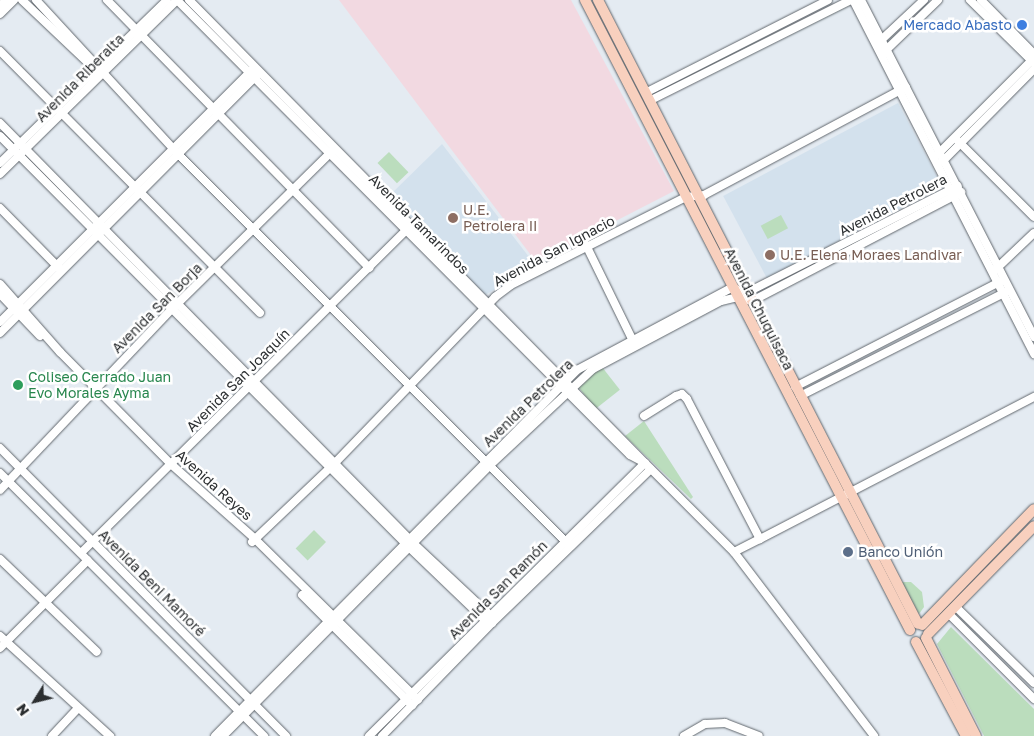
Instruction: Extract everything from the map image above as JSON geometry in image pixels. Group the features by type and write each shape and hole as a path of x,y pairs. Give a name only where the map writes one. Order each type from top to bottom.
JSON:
{"main road":[{"name":"Avenida Chuquisaca","path":"598,0 647,97 655,126"},
{"name":"Avenida Chuquisaca","path":"588,1 692,196 750,296 798,392 844,493"},
{"name":"Avenida Chuquisaca","path":"692,196 738,297 917,626"},
{"path":"1032,530 923,638 911,639 917,626 1034,509"},
{"path":"917,626 976,736"},
{"path":"923,638 966,736"}],"street":[{"path":"0,6 6,0"},
{"path":"0,14 14,0"},
{"path":"22,0 102,73 175,151 567,544"},
{"path":"36,0 96,68"},
{"path":"107,0 294,189 369,268"},
{"name":"Avenida Riberalta","path":"0,174 17,153 60,110 102,73 167,0"},
{"name":"Avenida Riberalta","path":"60,110 96,68 177,0"},
{"name":"Avenida Tamarindos","path":"177,0 256,72"},
{"name":"Avenida Tamarindos","path":"189,0 256,72 486,307 563,382 630,455 645,463 734,552 874,736"},
{"path":"647,97 828,0"},
{"path":"647,97 852,0 884,52 938,166 956,191"},
{"path":"860,0 879,43"},
{"path":"879,43 924,0"},
{"path":"884,52 938,0"},
{"path":"970,0 1033,61"},
{"path":"981,0 1033,61"},
{"path":"0,51 260,312"},
{"path":"938,166 942,156 1033,61"},
{"path":"0,322 19,309 62,271 175,151 256,72"},
{"path":"902,89 942,156 956,191 1001,281 1034,337"},
{"name":"Avenida San Ignacio","path":"254,540 332,465 486,307 511,285 586,245 692,196 902,89"},
{"path":"0,123 175,307 409,543 489,620"},
{"path":"0,136 95,225"},
{"path":"958,141 1034,217"},
{"name":"Avenida San Borja","path":"0,490 175,307 333,150"},
{"name":"Avenida Riberalta","path":"0,163 17,153"},
{"path":"934,158 942,156"},
{"path":"0,333 55,265 95,225 138,189"},
{"name":"Avenida Petrolera","path":"487,464 593,369 721,301 750,296 956,191"},
{"path":"0,208 62,271"},
{"name":"Avenida San Joaquín","path":"81,553 409,228"},
{"path":"996,269 1034,233"},
{"path":"586,245 632,339"},
{"path":"798,392 1001,281"},
{"name":"Avenida Reyes","path":"0,284 19,309 94,390 170,465 254,540 332,622 412,699"},
{"path":"733,287 750,296"},
{"name":"Avenida Petrolera","path":"215,736 253,702 332,622 576,370 733,287"},
{"path":"1007,292 1034,354"},
{"path":"798,392 1007,292"},
{"name":"Avenida Reyes","path":"0,294 19,309"},
{"path":"654,328 658,335"},
{"path":"644,416 676,396 682,394 687,399 760,539"},
{"path":"734,552 844,493 1034,397"},
{"name":"Avenida Beni Mamoré","path":"0,448 286,736"},
{"name":"Avenida San Ramón","path":"369,736 412,699 645,463"},
{"name":"Avenida San Ramón","path":"567,544 651,469"},
{"name":"Avenida Beni Mamoré","path":"0,473 264,736"},
{"path":"0,559 97,652"},
{"path":"88,560 2,642 110,736"},
{"path":"952,610 1033,680 1023,688"},
{"path":"952,610 1034,699"},
{"name":"Avenida San Ramón","path":"382,736 412,699"},
{"path":"52,736 77,709"},
{"name":"Avenida Petrolera","path":"223,736 241,713"},
{"path":"684,736 706,724 725,723 759,736"}],"shaded area":[{"path":"339,0 571,0 674,191 536,262"},
{"path":"898,103 942,186 767,279 723,196"},
{"path":"442,144 536,266 485,295 390,195"}],"green space":[{"path":"389,152 408,172 397,183 377,163"},
{"path":"781,215 788,228 768,239 761,226"},
{"path":"602,367 620,390 595,409 578,386"},
{"path":"644,421 693,497 691,499 625,436"},
{"path":"314,530 326,542 308,560 296,548"},
{"path":"901,582 911,582 922,592 924,607 919,614"},
{"path":"951,627 1034,709 1034,736 984,736 937,644"}],"place":[{"name":"Mercado Abasto","path":"1022,25"},
{"name":"U.E. Petrolera II","path":"453,218"},
{"name":"U.E. Elena Moraes Landivar","path":"770,255"},
{"name":"Coliseo Cerrado Juan Evo Morales Ayma","path":"18,385"},
{"name":"Banco Unión","path":"848,552"}]}
